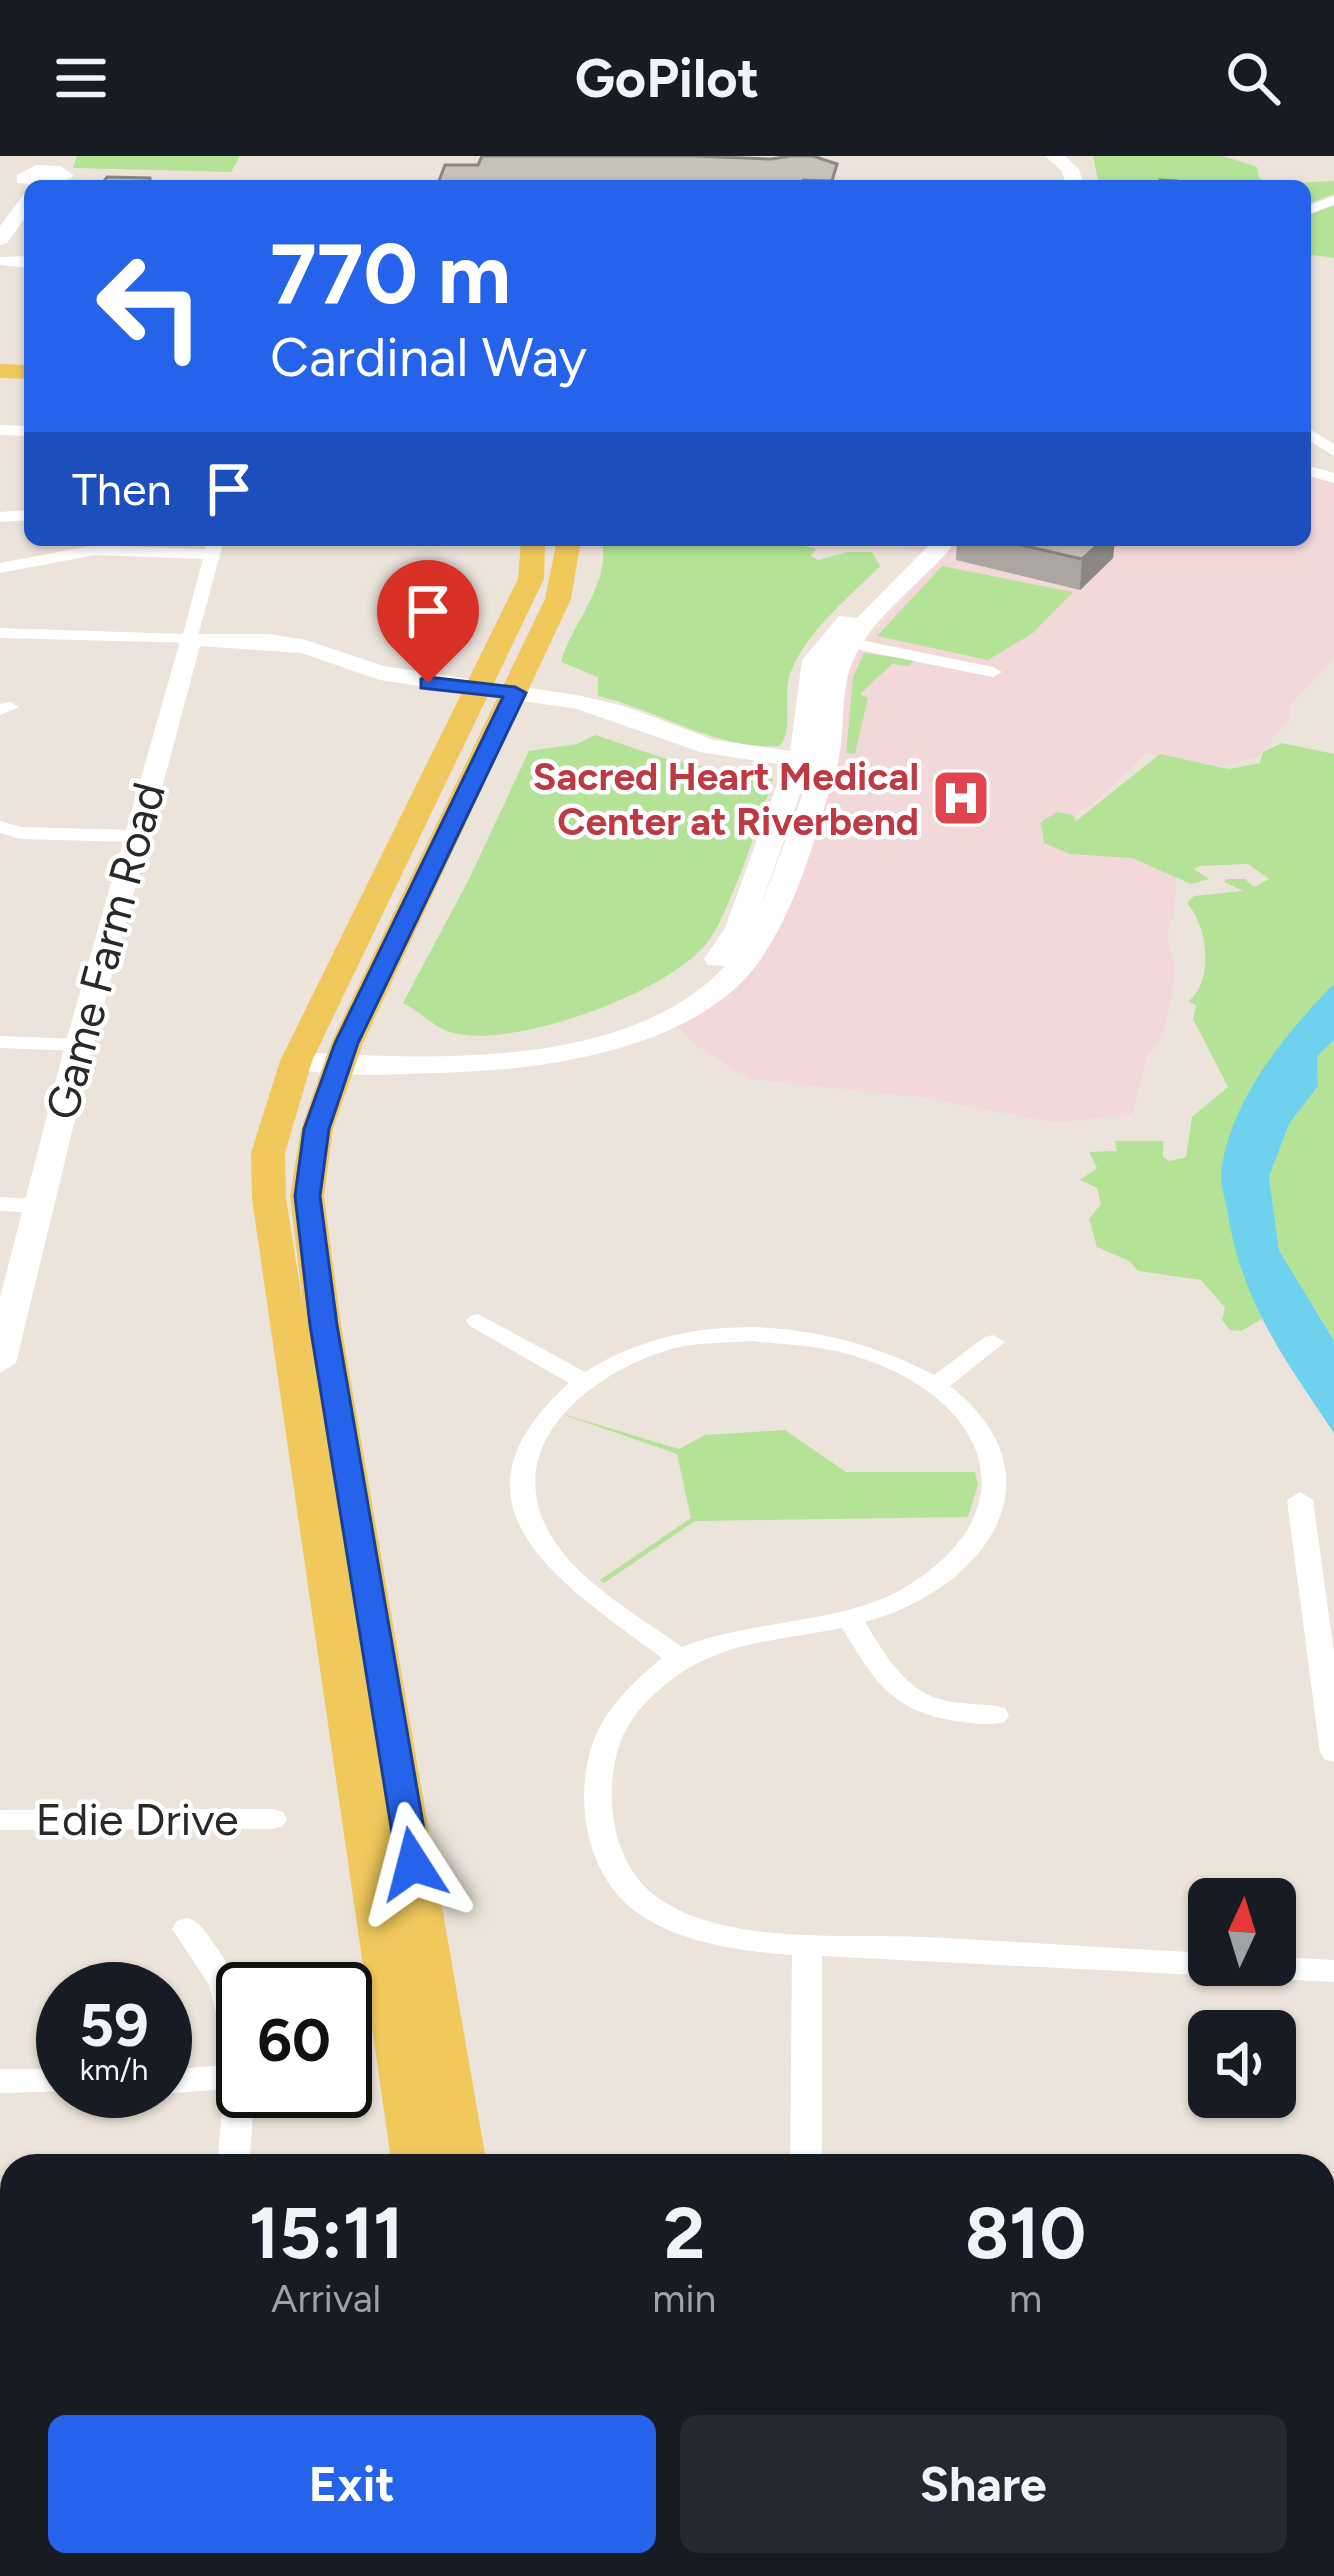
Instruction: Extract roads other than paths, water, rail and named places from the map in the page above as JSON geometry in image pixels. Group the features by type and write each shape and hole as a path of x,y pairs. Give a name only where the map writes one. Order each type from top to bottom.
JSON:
{"main road":[{"path":"461,2154 323,1325 308,1196 322,1052 472,695 532,579 533,546"},
{"path":"414,2154 268,1199 268,1154 512,699 558,599 568,546"}],"street":[{"path":"1054,156 1070,169 1073,180"},
{"path":"10,251 24,221"},
{"path":"841,640 917,546"},
{"path":"322,1052 471,1047 555,1036 625,1018 711,968 740,928 810,768 814,660 940,546"},
{"path":"0,568 95,550 213,547"},
{"name":"Game Farm Road","path":"0,1364 79,1046 213,547"},
{"path":"0,633 190,639 271,650 375,685 512,699 710,760 810,768"},
{"path":"841,640 993,672"},
{"path":"0,827 20,832 135,836"},
{"path":"0,1042 79,1046"},
{"path":"0,1204 38,1206"},
{"path":"478,1322 587,1383"},
{"path":"679,1658 579,1581 538,1537 520,1492 526,1446 553,1406 629,1357 678,1340 752,1334 815,1341 883,1357 936,1385 974,1416 991,1450 998,1493 986,1528 958,1562 911,1595 849,1618 732,1639 679,1658 626,1702 608,1738 598,1785 606,1852 632,1892 676,1921 744,1940 1188,1963"},
{"path":"936,1385 993,1342"},
{"path":"1300,1500 1328,1642 1334,1752"},
{"path":"849,1618 889,1682 919,1706 944,1714 995,1714"},
{"name":"Edie Drive","path":"0,1820 273,1819"},
{"path":"187,1929 216,1972"},
{"path":"806,2154 807,1946"},
{"path":"1296,1969 1334,1971"},
{"path":"0,2081 36,2081"},
{"path":"235,2154 240,2118"}],"water":[{"path":"1334,984 1334,1040 1317,1056 1318,1086 1289,1124 1269,1177 1279,1250 1334,1341 1334,1433 1281,1353 1254,1300 1242,1272 1221,1177 1226,1146 1262,1070"}],"place":[{"name":"Sacred Heart Medical Center at Riverbend","path":"961,798"}]}
